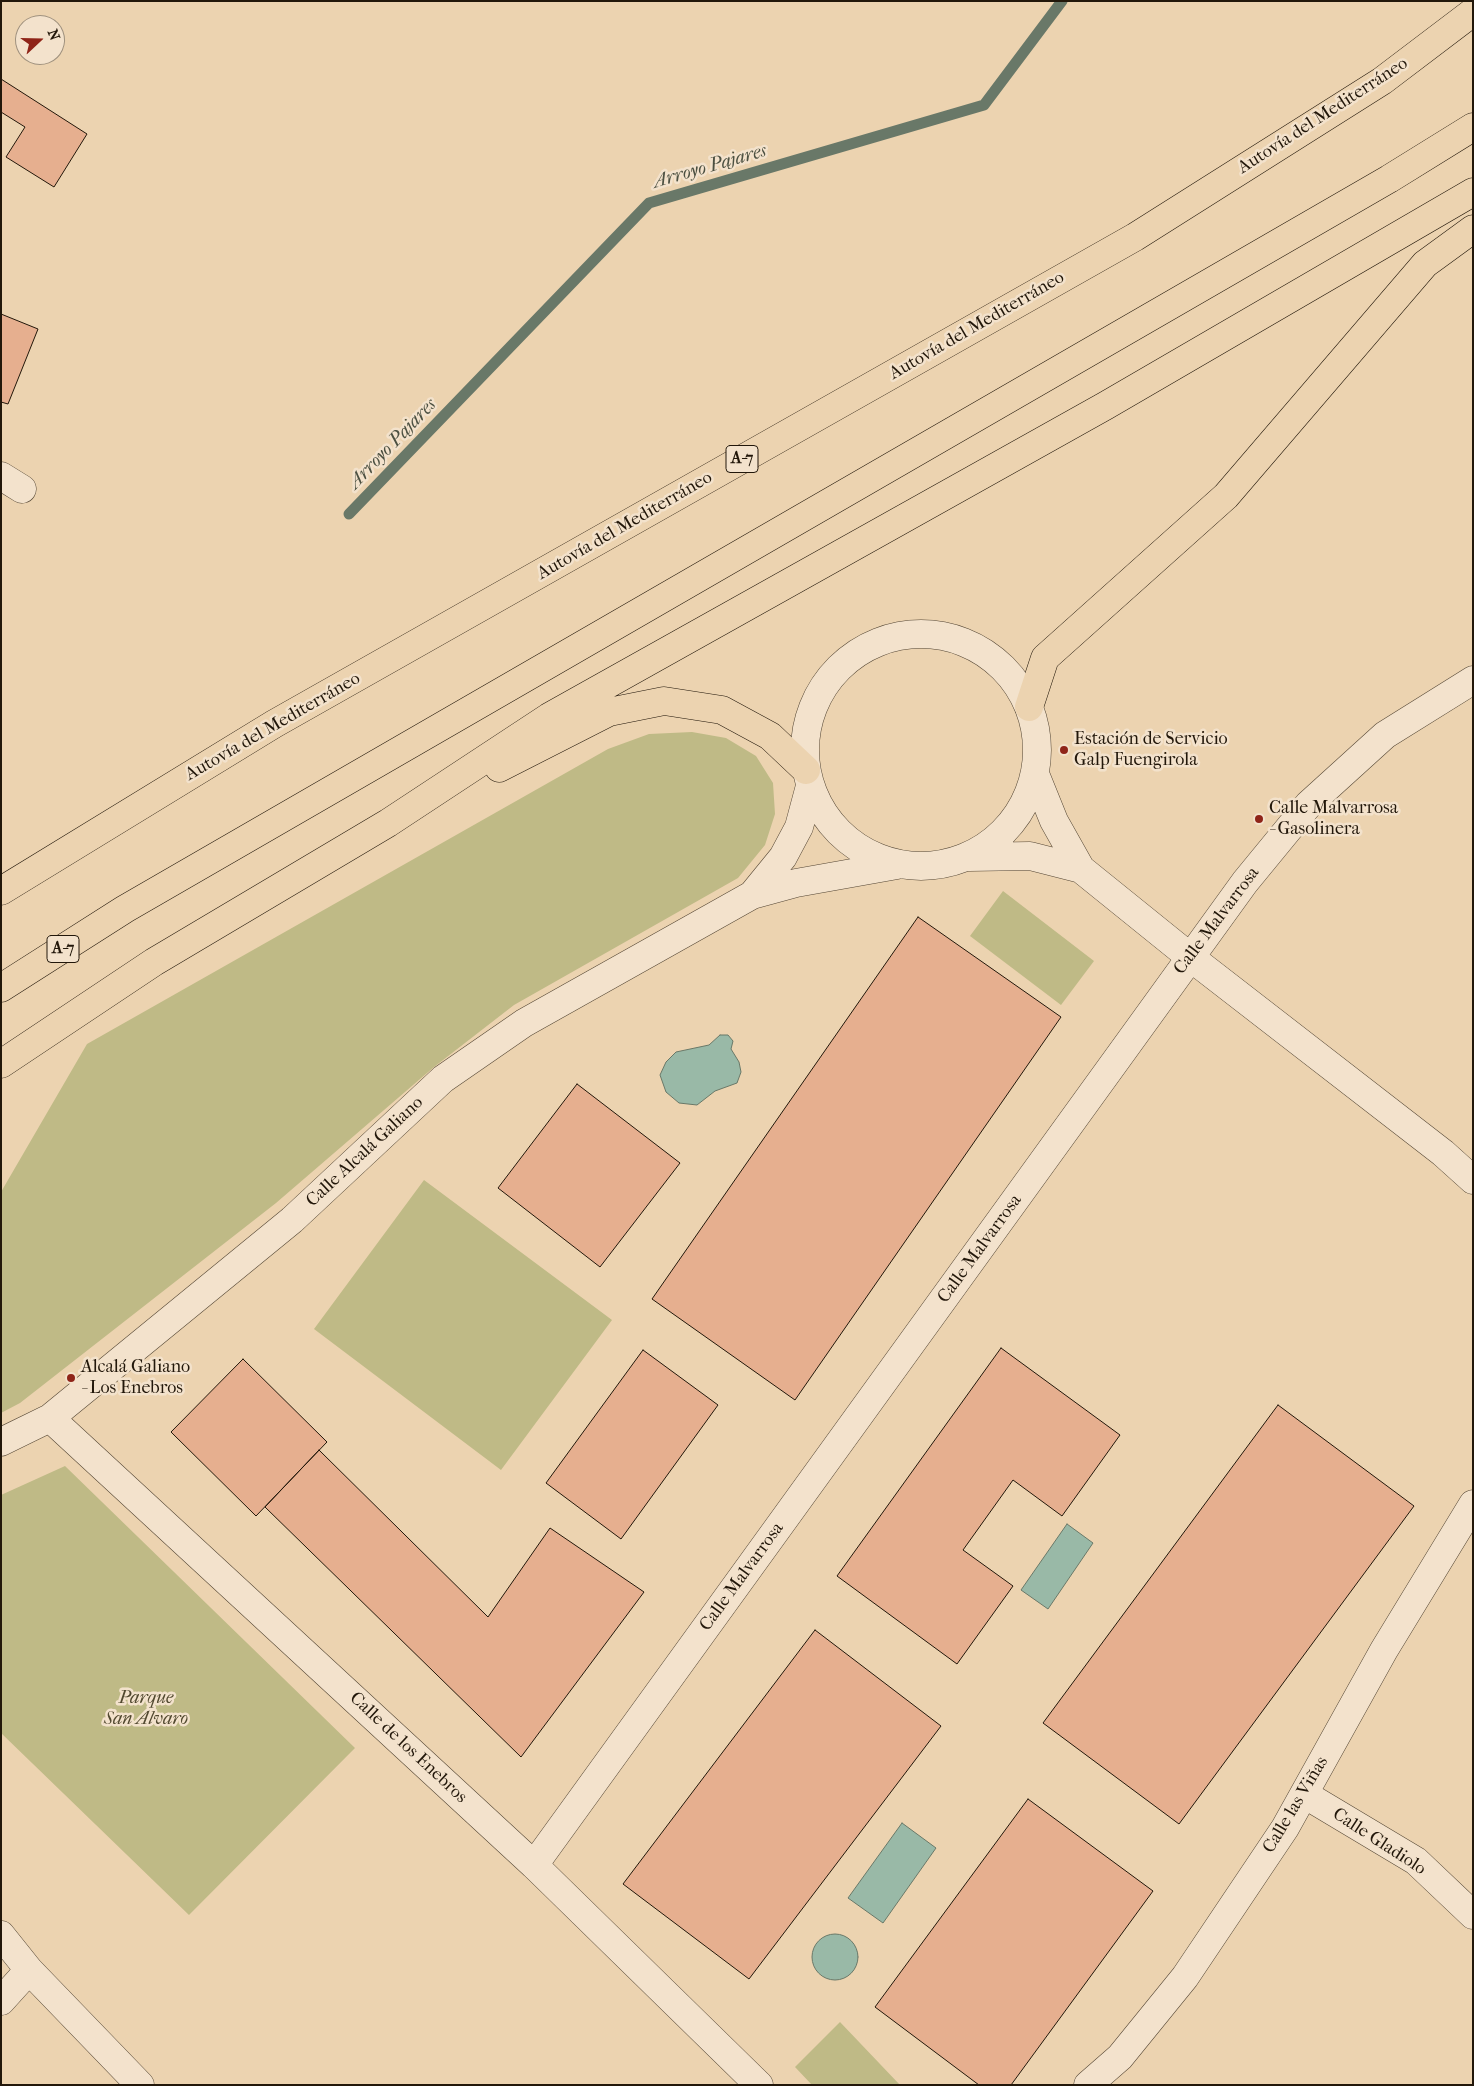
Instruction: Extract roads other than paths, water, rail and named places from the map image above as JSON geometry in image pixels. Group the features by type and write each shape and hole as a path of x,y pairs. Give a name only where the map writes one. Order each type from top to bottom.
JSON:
{"highway":[{"name":"Autovía del Mediterráneo","path":"1,891 282,719 1135,237 1382,82 1473,12"},
{"name":"A-7","path":"1,988 125,909 1390,179 1473,127"},
{"path":"1,1064 154,962 388,823 549,717 1105,406 1473,192"},
{"path":"1029,707 1045,658 1226,496 1425,264 1473,229"},
{"path":"388,823 609,712 664,701 722,710 770,736 808,778"}],"street":[{"path":"967,857 992,843 1012,824 1026,800 1035,774 1038,749 1029,707 1020,687 1006,670 975,646 940,634 897,635 861,648 829,676 816,696 808,719 804,745 808,778 823,814 843,837 868,854 897,864 933,866 967,857 1030,856 1081,869"},
{"name":"Calle Malvarrosa","path":"534,1865 1245,882 1309,804 1385,735 1473,680"},
{"path":"1035,774 1054,821 1081,869 1190,957 1443,1153 1473,1180"},
{"name":"Calle Alcalá Galiano","path":"752,894 783,857 791,842 798,827 808,778"},
{"name":"Calle Alcalá Galiano","path":"1,1442 50,1418 292,1220 443,1079 524,1023 752,894 796,883 897,864"},
{"name":"Calle de los Enebros","path":"50,1418 534,1865 759,2085"},
{"name":"Calle las Viñas","path":"1101,2081 1185,1977 1285,1828 1384,1650 1473,1504"},
{"name":"Calle Gladiolo","path":"1304,1794 1416,1861 1473,1915"},
{"path":"1,1935 29,1970 140,2085"},
{"path":"1,2001 29,1970"}],"waterway":[{"name":"Arroyo Pajares","path":"349,514 649,203 984,105 1062,1"}],"place":[{"name":"Estación de Servicio Galp Fuengirola","path":"1064,750"},
{"name":"Calle Malvarrosa - Gasolinera","path":"1259,819"},
{"name":"Alcalá Galiano - Los Enebros","path":"71,1378"}],"park label":[{"name":"Parque San Alvaro","path":"146,1709"}]}
